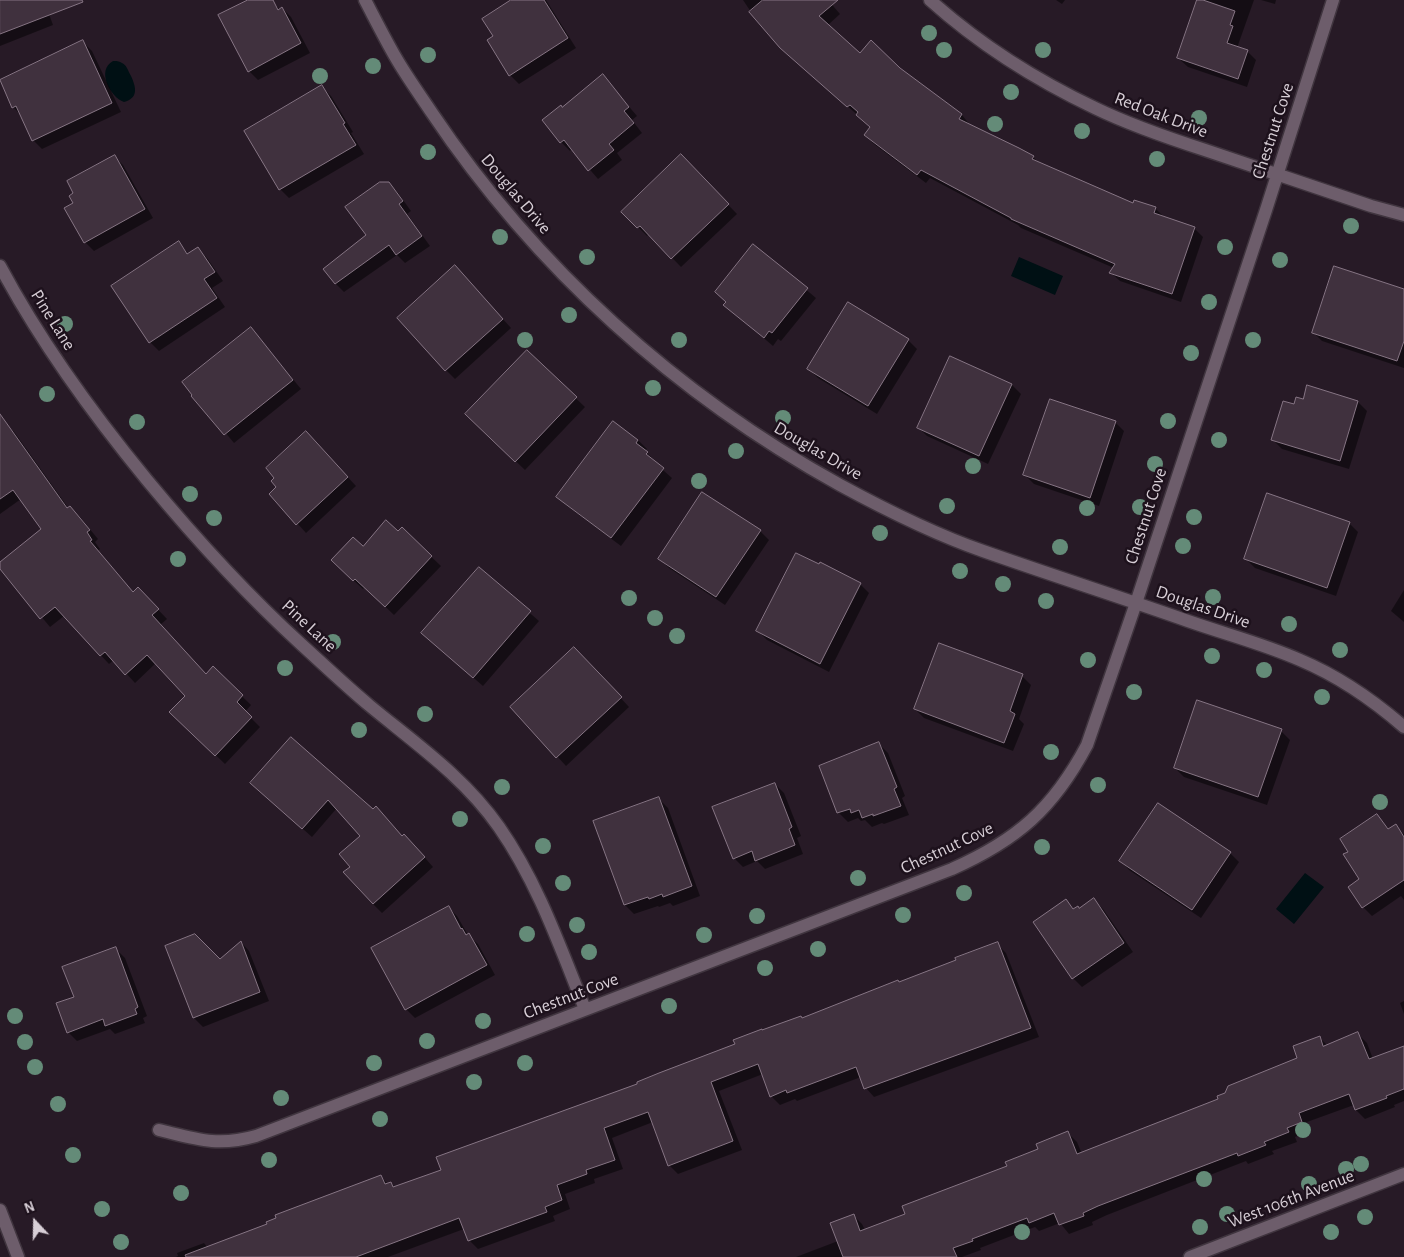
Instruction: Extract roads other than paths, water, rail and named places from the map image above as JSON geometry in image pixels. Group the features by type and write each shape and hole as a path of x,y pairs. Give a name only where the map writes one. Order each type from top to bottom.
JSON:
{"street":[{"name":"Douglas Drive","path":"365,0 398,61 461,154 508,214 549,260 635,343 686,385 770,444 890,511 980,550 1299,659 1383,709 1404,728"},
{"name":"Red Oak Drive","path":"930,0 967,30 1014,63 1040,80 1089,105 1162,136 1371,206 1404,215"},
{"name":"Chestnut Cove","path":"159,1130 217,1142 242,1140 256,1136 952,869 993,849 1026,826 1054,796 1087,745 1278,174 1333,0"},
{"name":"Pine Lane","path":"0,266 35,326 76,388 138,469 200,542 229,574 300,644 370,705 446,767 482,806 514,850 533,884 585,1009"},
{"name":"West 106th Avenue","path":"1190,1257 1404,1174"},
{"path":"0,1210 18,1257"}]}
